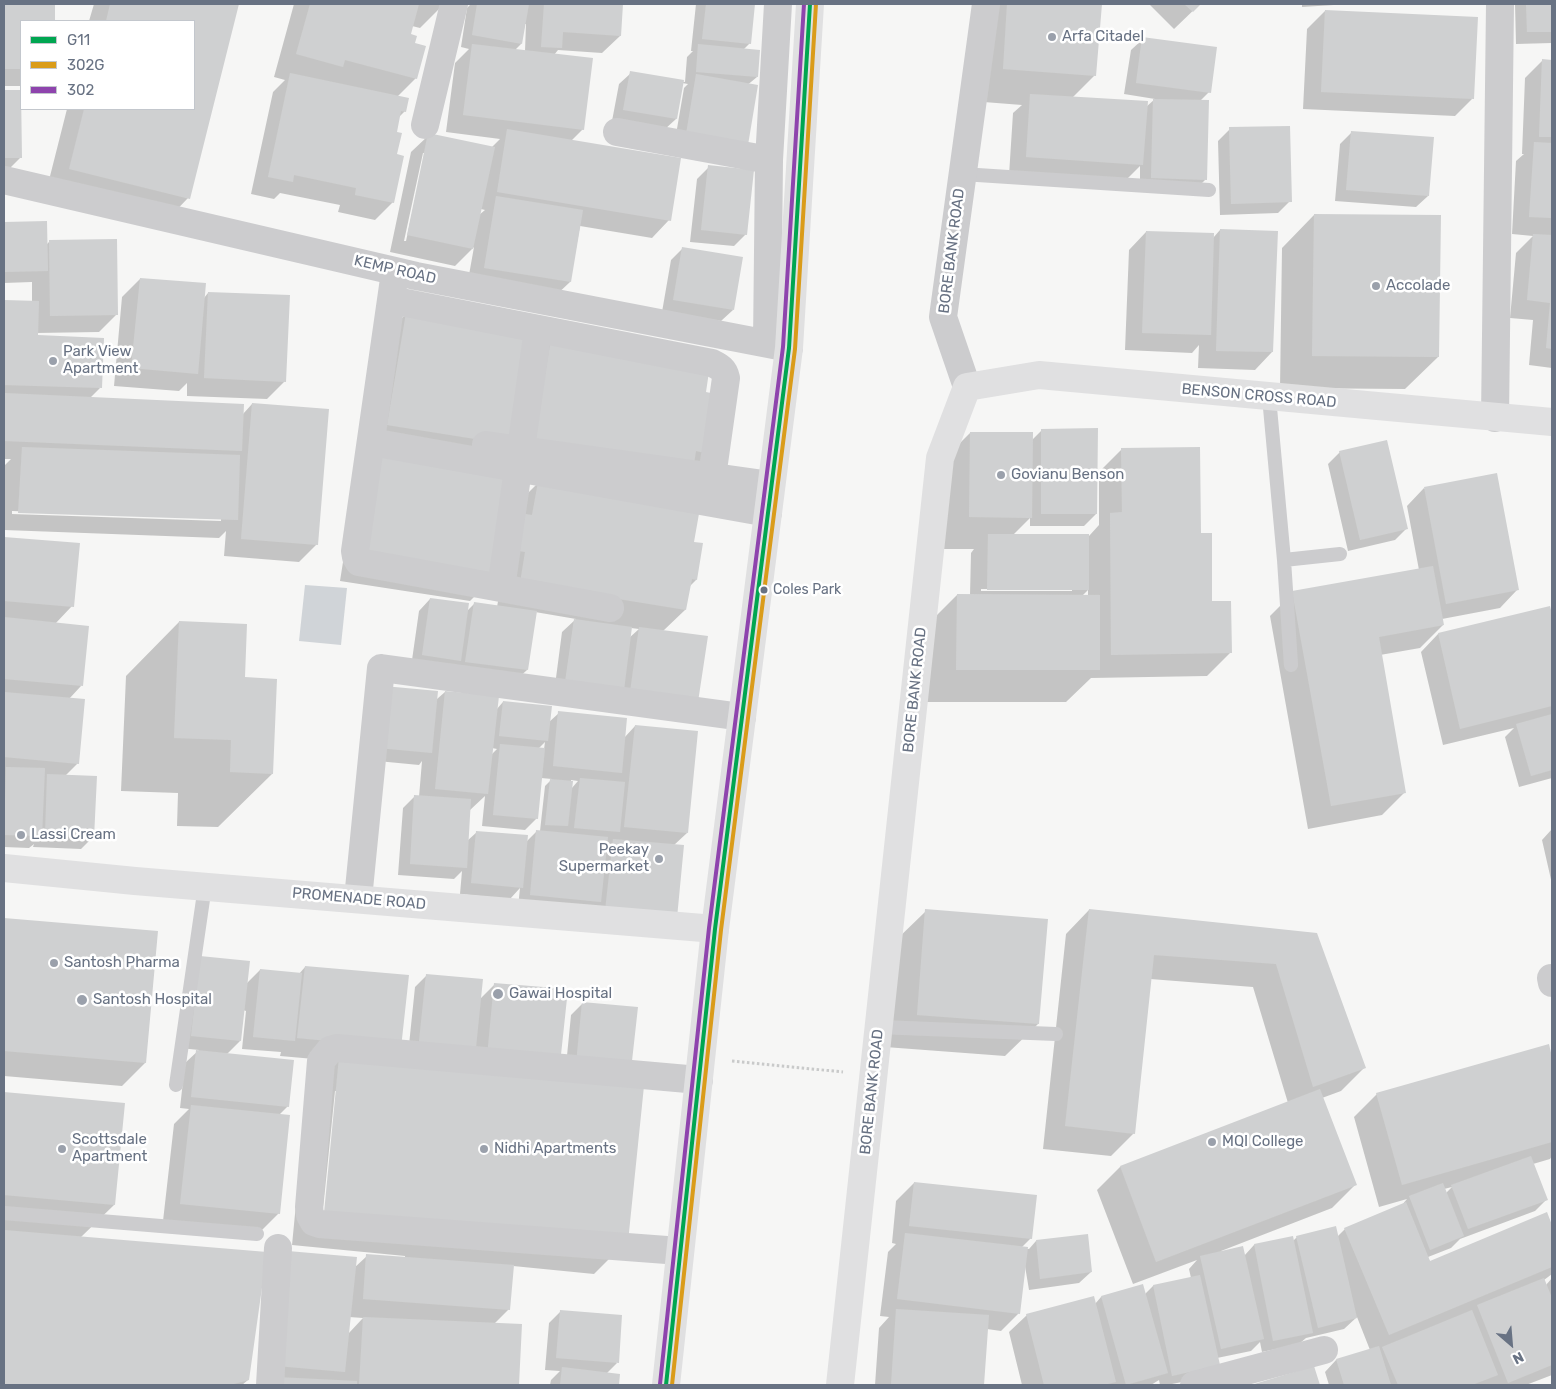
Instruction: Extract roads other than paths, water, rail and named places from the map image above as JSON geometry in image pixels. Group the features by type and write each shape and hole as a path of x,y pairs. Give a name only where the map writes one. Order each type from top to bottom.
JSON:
{"street":[{"path":"425,125 454,4"},
{"path":"778,4 769,160 778,345"},
{"path":"666,1385 715,929 771,485 778,345 810,4"},
{"name":"BORE BANK ROAD","path":"840,1385 940,458 968,387 943,317 986,4"},
{"path":"1495,418 1500,4"},
{"path":"617,132 769,160"},
{"name":"KEMP ROAD","path":"4,180 395,272 778,345"},
{"path":"395,272 355,550 359,562 610,608"},
{"path":"391,300 712,363 719,366 725,372 726,378 712,476"},
{"path":"501,588 538,330"},
{"name":"BENSON CROSS ROAD","path":"968,387 1039,374 1552,422"},
{"path":"372,436 520,459 768,513"},
{"path":"520,459 712,476 771,485"},
{"path":"358,899 381,668 742,717"},
{"name":"PROMENADE ROAD","path":"4,868 715,929"},
{"path":"680,1251 320,1224 314,1222 310,1215 309,1207 321,1062 330,1050 337,1048 699,1080"},
{"path":"268,1241 270,1385"},
{"path":"1194,1385 1324,1350"}],"lane":[{"path":"962,174 1209,190"},
{"path":"1269,397 1284,560 1291,664"},
{"path":"1284,560 1340,554"},
{"path":"176,1085 205,886"},
{"path":"879,1027 1056,1034"},
{"path":"4,1213 268,1241"}],"place":[{"name":"Arfa Citadel","path":"1052,37"},
{"name":"Accolade","path":"1376,286"},
{"name":"Park View Apartment","path":"53,361"},
{"name":"Govianu Benson","path":"1001,475"},
{"name":"Coles Park","path":"764,590"},
{"name":"Lassi Cream","path":"21,835"},
{"name":"Peekay Supermarket","path":"659,859"},
{"name":"Santosh Pharma","path":"54,963"},
{"name":"Gawai Hospital","path":"498,994"},
{"name":"Santosh Hospital","path":"82,1000"},
{"name":"MQI College","path":"1212,1142"},
{"name":"Scottsdale Apartment","path":"62,1149"},
{"name":"Nidhi Apartments","path":"484,1149"}]}
